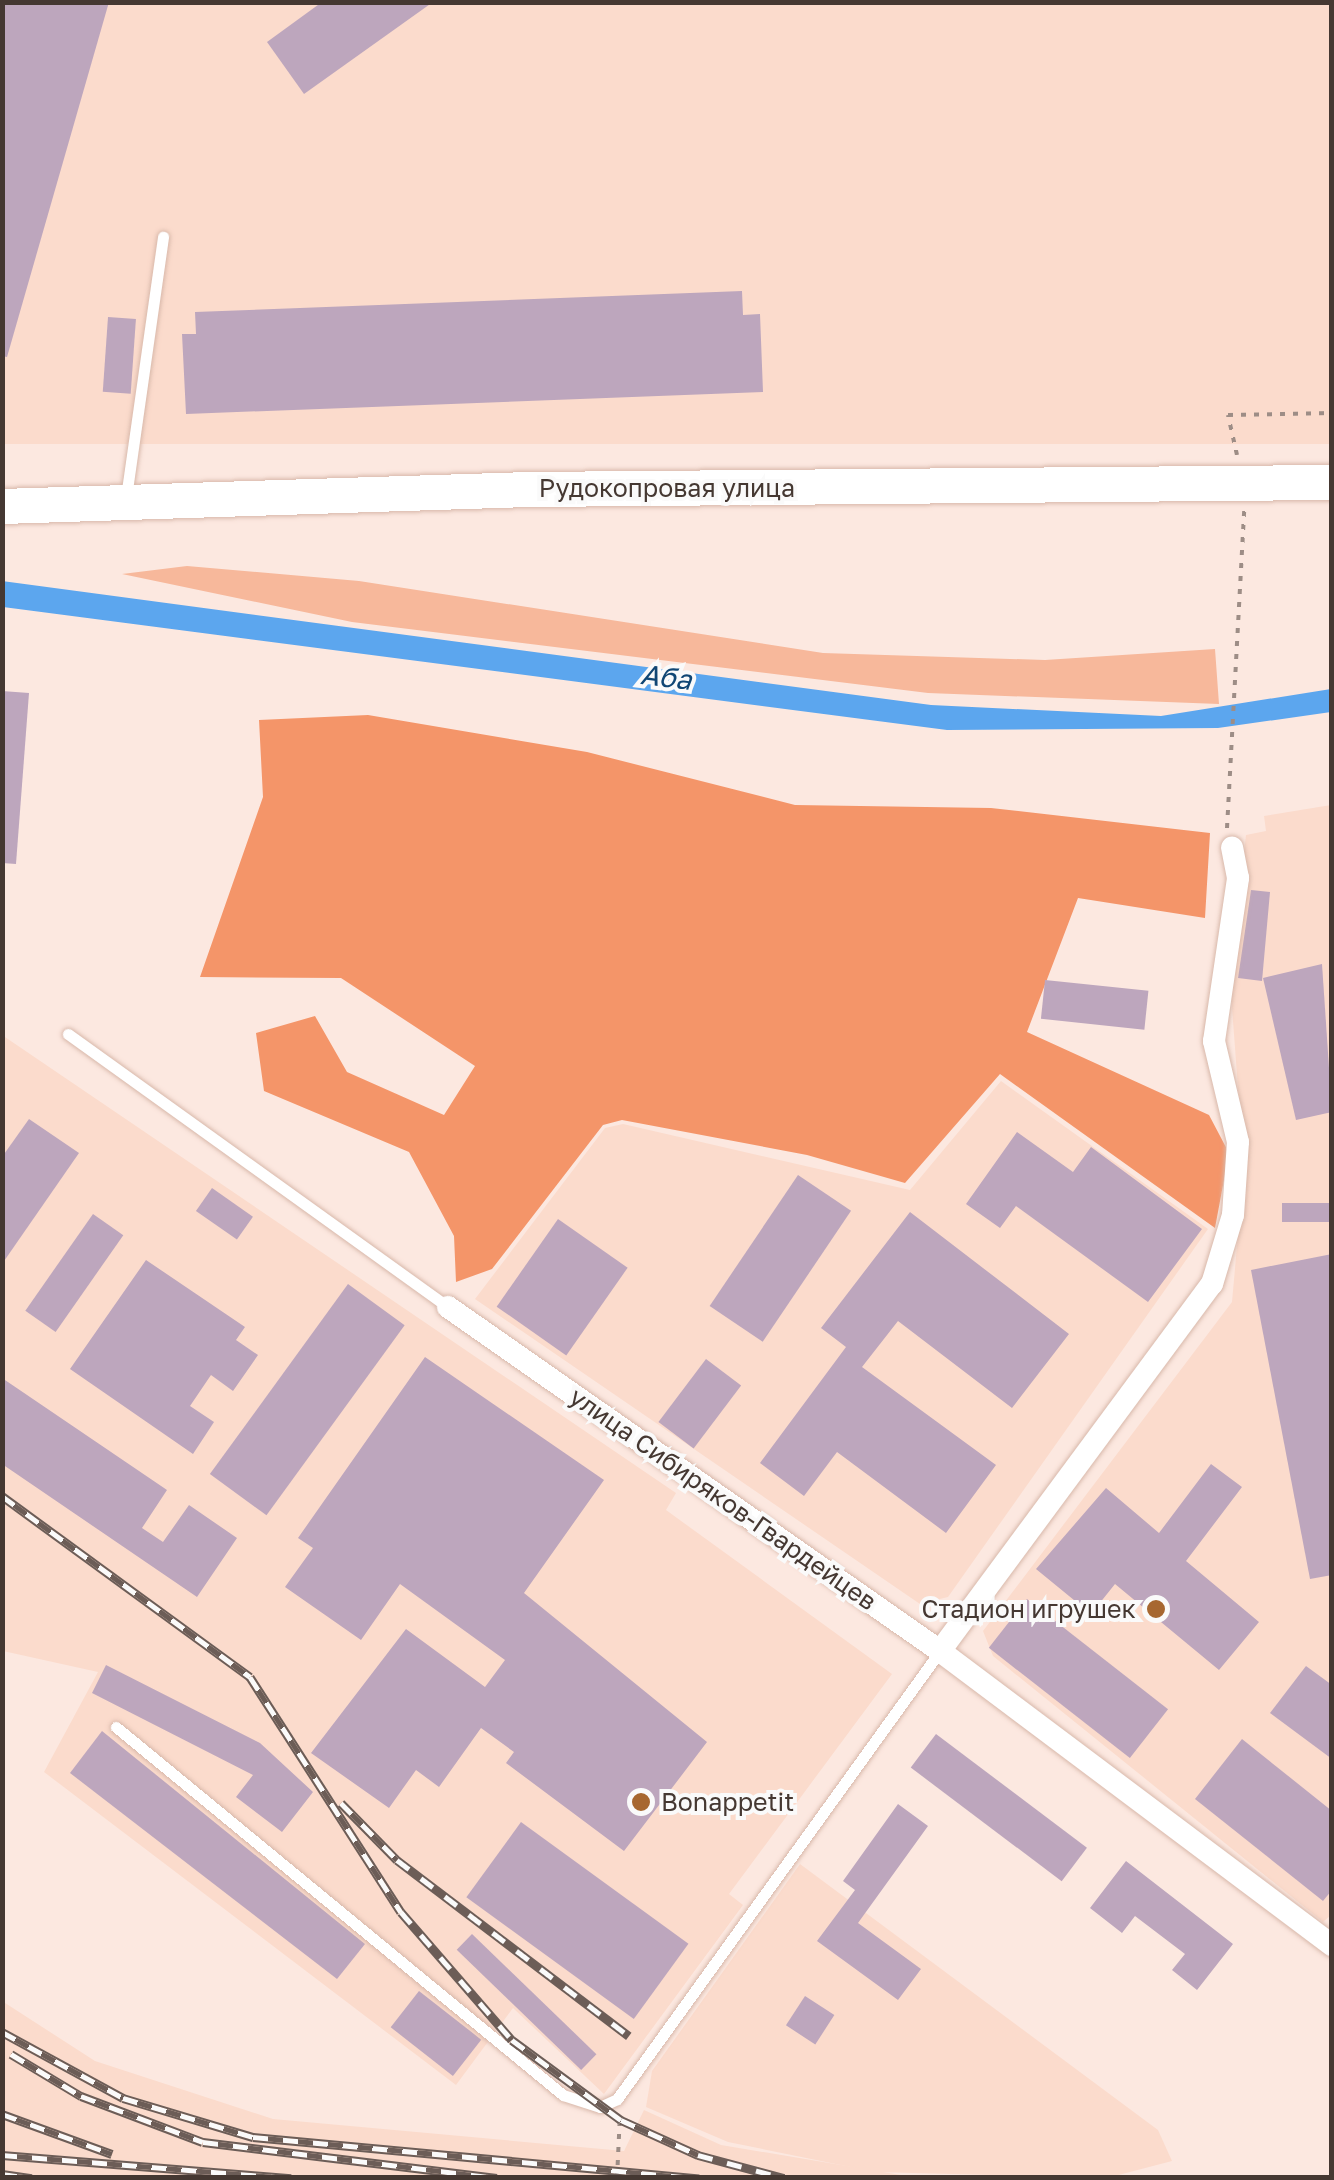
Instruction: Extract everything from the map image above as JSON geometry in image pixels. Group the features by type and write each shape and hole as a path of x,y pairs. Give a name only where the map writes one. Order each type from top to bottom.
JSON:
{"main road":[{"name":"Рудокопровая улица","path":"2,506 126,497 1332,482"}],"street":[{"path":"940,1651 1212,1284 1233,1215 1238,1142 1214,1041 1238,878 1232,848"},
{"name":"улица Сибиряков-Гвардейцев","path":"448,1307 940,1651 1332,1946"}],"lane":[{"path":"126,497 163,237"},
{"path":"68,1034 448,1307"},
{"path":"116,1727 582,2108 618,2099 940,1651"}],"path":[{"path":"1232,848 1226,767 1241,606"},
{"path":"616,2178 618,2099"}],"shaded area":[{"path":"2,3 1331,3 1331,444 2,444"},
{"path":"187,566 359,581 823,653 1045,660 1215,649 1219,704 928,693 352,622 122,574"},
{"path":"368,715 587,752 795,805 991,808 1210,833 1205,918 1078,898 1027,1032 1209,1115 1229,1153 1215,1228 1000,1074 905,1183 807,1155 622,1120 603,1125 492,1269 456,1282 454,1236 409,1152 264,1091 256,1033 315,1016 347,1072 444,1115 475,1066 341,978 200,977 263,797 259,720"},
{"path":"1331,805 1331,1915 1323,1922 993,1656 983,1631 1232,1302 1244,1168 1230,981 1246,835 1266,831 1264,816"},
{"path":"2,1035 676,1493 666,1510 892,1674 729,1894 743,1905 604,2094 513,2008 456,2085 44,1772 98,1672 3,1651"},
{"path":"1001,1081 1208,1229 948,1597 920,1604 475,1299 605,1128 623,1124 910,1190"},
{"path":"800,1864 1158,2130 1172,2161 1107,2178 875,2172 728,2142 646,2107 652,2071"},
{"path":"2,2001 95,2061 273,2119 624,2151 644,2110 721,2145 913,2177 3,2177"}],"water":[{"name":"Аба","path":"2,581 931,705 1161,716 1331,689 1331,712 1218,728 947,730 3,607"}],"building":[{"path":"2,2 109,2 7,357 2,356"},
{"path":"322,2 433,2 304,94 267,42"},
{"path":"742,291 743,315 760,314 763,392 186,414 182,334 196,334 195,312"},
{"path":"108,317 136,319 131,394 103,392"},
{"path":"2,691 29,693 16,864 2,863"},
{"path":"1251,890 1270,892 1262,981 1238,978"},
{"path":"1322,964 1332,1112 1296,1120 1263,978"},
{"path":"1045,980 1148,991 1144,1030 1041,1019"},
{"path":"29,1119 79,1153 2,1264 2,1157"},
{"path":"1017,1132 1073,1172 1091,1147 1202,1229 1148,1302 1016,1206 1000,1228 966,1204"},
{"path":"798,1175 851,1211 763,1342 710,1306"},
{"path":"212,1188 253,1217 237,1240 196,1211"},
{"path":"1282,1203 1332,1203 1332,1222 1282,1222"},
{"path":"910,1212 1069,1334 1012,1408 898,1321 862,1367 996,1465 946,1533 837,1452 804,1496 760,1463 846,1347 821,1328"},
{"path":"93,1214 123,1235 56,1332 25,1311"},
{"path":"558,1219 628,1268 566,1355 497,1307"},
{"path":"1332,1254 1332,1575 1310,1579 1251,1270"},
{"path":"146,1260 245,1327 236,1340 258,1355 233,1391 211,1375 190,1406 214,1422 193,1454 70,1369"},
{"path":"348,1284 405,1325 267,1515 210,1474"},
{"path":"425,1357 604,1480 524,1593 707,1742 624,1851 506,1763 514,1752 481,1728 439,1787 416,1770 389,1808 311,1753 406,1629 485,1687 505,1660 400,1584 361,1640 285,1587 313,1548 298,1538"},
{"path":"706,1359 741,1385 694,1449 658,1422"},
{"path":"2,1378 167,1490 142,1528 163,1542 189,1505 237,1538 197,1597 2,1464"},
{"path":"1211,1464 1242,1487 1186,1561 1259,1622 1219,1670 1115,1584 1091,1614 1036,1569 1106,1488 1159,1533"},
{"path":"1027,1599 1168,1709 1130,1758 989,1648"},
{"path":"106,1665 260,1743 313,1792 282,1832 236,1797 253,1775 92,1693"},
{"path":"1306,1666 1332,1685 1332,1759 1270,1713"},
{"path":"102,1731 365,1944 337,1979 70,1773"},
{"path":"936,1734 1087,1848 1062,1881 911,1768"},
{"path":"1242,1739 1332,1811 1332,1890 1323,1901 1195,1799"},
{"path":"898,1804 928,1826 858,1923 921,1969 898,2000 817,1941 855,1890 843,1881"},
{"path":"521,1822 688,1944 634,2019 466,1897"},
{"path":"1126,1861 1233,1944 1197,1990 1172,1970 1185,1954 1135,1916 1122,1933 1090,1908"},
{"path":"472,1934 596,2054 581,2070 457,1950"},
{"path":"419,1991 481,2040 453,2076 391,2027"},
{"path":"805,1996 834,2015 815,2044 786,2025"}],"railway":[{"path":"2,1496 250,1677 401,1912 512,2040 621,2120 698,2155 784,2178"},
{"path":"341,1803 397,1860 629,2036"},
{"path":"2,2032 123,2098 253,2137 699,2178"},
{"path":"11,2054 81,2096 203,2142 497,2178"},
{"path":"2,2114 112,2154"},
{"path":"2,2155 291,2178"},
{"path":"2,2174 32,2178"}],"place":[{"name":"Стадион игрушек","path":"1156,1609"},
{"name":"Bonappetit","path":"641,1802"}]}
